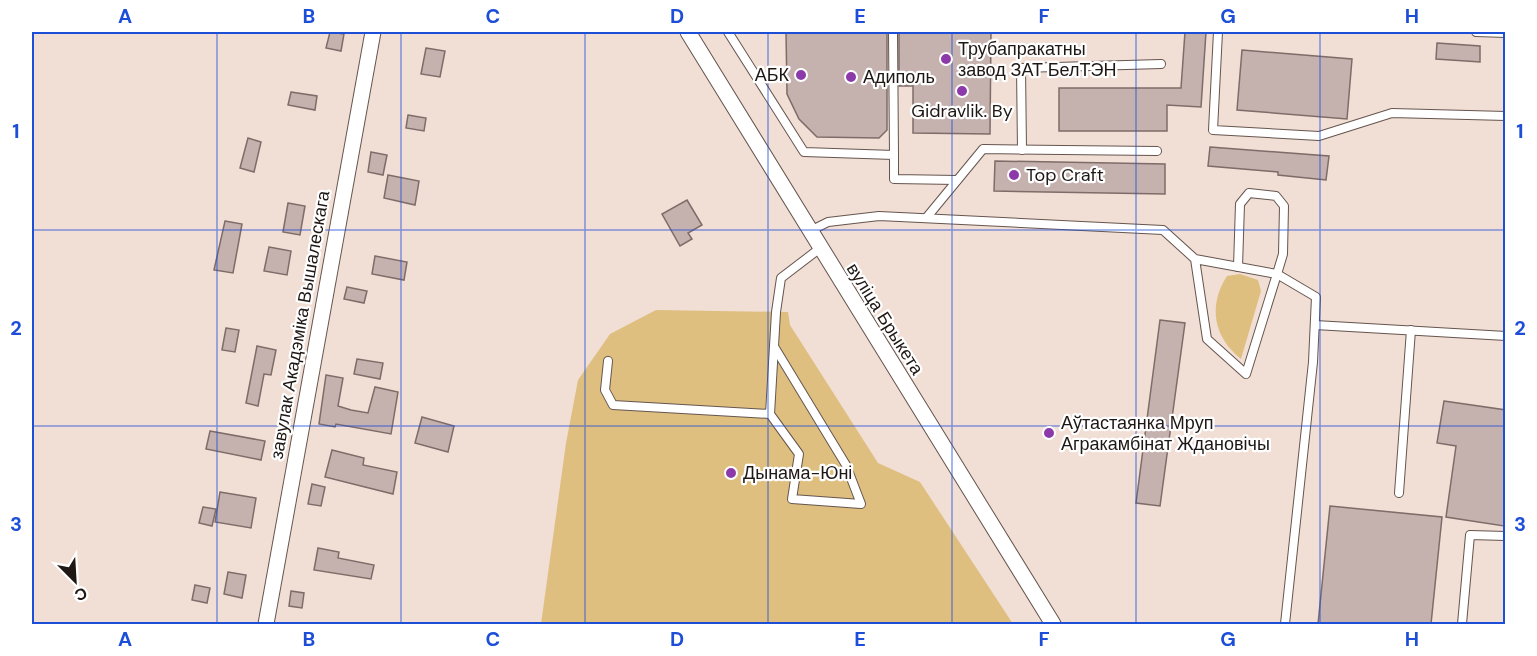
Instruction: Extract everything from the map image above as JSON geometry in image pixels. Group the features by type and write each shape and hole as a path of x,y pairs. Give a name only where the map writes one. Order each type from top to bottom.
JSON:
{"street":[{"name":"завулак Акадэміка Вышалескага","path":"266,624 373,32"},
{"name":"вуліца Брыкета","path":"688,32 819,249 1053,624"}],"lane":[{"path":"728,32 804,152 894,155"},
{"path":"893,32 894,179 957,180"},
{"path":"1218,32 1213,130 1319,136 1392,112 1506,116"},
{"path":"1476,32 1506,33"},
{"path":"1022,150 1021,68 1161,64"},
{"path":"927,217 983,150 1157,152"},
{"path":"1195,259 1207,339 1246,374 1283,254 1284,206 1276,196 1249,193 1240,204 1238,267"},
{"path":"809,231 828,222 879,216 1163,230 1195,259 1277,274 1316,297 1285,624"},
{"path":"774,348 846,465 861,504 792,500 799,454 770,414 774,348 781,278 819,249"},
{"path":"1315,325 1506,336"},
{"path":"1399,493 1411,330"},
{"path":"608,361 605,390 613,405 770,414"},
{"path":"1462,624 1470,535 1506,536"}],"shaded area":[{"path":"1240,274 1258,280 1261,291 1241,359 1224,341 1216,320 1217,298 1221,287 1227,276"},
{"name":"Дынама-Юні","path":"656,310 788,312 790,325 878,463 920,482 1013,624 541,624 566,443 578,380 610,334"}],"building":[{"path":"330,32 344,34 341,51 326,48"},
{"name":"Адиполь","path":"786,32 887,32 887,130 879,138 817,137 799,119 787,94"},
{"name":"Трубапракатны завод ЗАТ БелТЭН","path":"899,32 991,32 990,134 913,133 913,86 899,86"},
{"path":"1185,32 1206,32 1201,107 1167,105 1167,131 1059,131 1059,88 1181,88"},
{"path":"1437,43 1480,46 1480,62 1436,59"},
{"path":"426,48 445,51 440,77 421,74"},
{"path":"1242,50 1352,59 1347,119 1237,110"},
{"path":"291,92 317,96 315,110 288,105"},
{"path":"408,115 426,118 424,131 406,128"},
{"path":"248,138 261,142 254,172 240,168"},
{"path":"1210,147 1329,156 1326,180 1278,175 1278,172 1208,166"},
{"path":"371,152 387,155 383,175 368,172"},
{"path":"995,161 1165,164 1165,194 994,191"},
{"path":"388,175 419,181 415,205 384,198"},
{"path":"687,200 702,225 688,233 692,239 680,246 662,214"},
{"path":"288,203 305,206 300,235 283,232"},
{"path":"225,221 242,224 233,273 214,270"},
{"path":"269,247 291,251 287,275 264,271"},
{"path":"375,256 407,262 404,280 372,274"},
{"path":"347,287 367,291 364,303 344,299"},
{"path":"1160,320 1185,323 1160,506 1136,503"},
{"path":"226,328 239,330 235,352 222,350"},
{"path":"257,346 276,350 271,375 264,374 258,406 246,403"},
{"path":"357,359 383,363 380,379 354,374"},
{"path":"326,375 343,378 338,406 351,410 368,413 375,387 398,392 391,434 336,424 335,427 319,424"},
{"path":"1444,401 1506,410 1504,526 1446,517 1456,446 1437,443"},
{"path":"422,417 454,426 448,452 415,443"},
{"path":"210,431 265,441 261,460 206,449"},
{"path":"332,450 364,458 363,465 397,472 393,494 325,477"},
{"path":"312,484 325,487 321,506 308,504"},
{"path":"220,492 256,498 251,528 215,522"},
{"path":"1330,506 1442,517 1431,624 1318,624"},
{"path":"203,507 216,509 212,526 199,523"},
{"path":"318,548 339,552 338,558 374,565 371,579 314,570"},
{"path":"228,572 246,575 242,598 224,594"},
{"path":"195,585 210,588 207,603 192,600"},
{"path":"291,591 304,593 302,608 289,606"}],"place":[{"name":"Трубапракатны завод ЗАТ БелТЭН","path":"946,59"},
{"name":"АБК","path":"801,75"},
{"name":"Адиполь","path":"851,77"},
{"name":"Gidravlik. By","path":"962,91"},
{"name":"Top Craft","path":"1014,175"},
{"name":"Аўтастаянка Мруп Агракамбінат Ждановічы","path":"1049,433"},
{"name":"Дынама-Юні","path":"731,473"}]}
